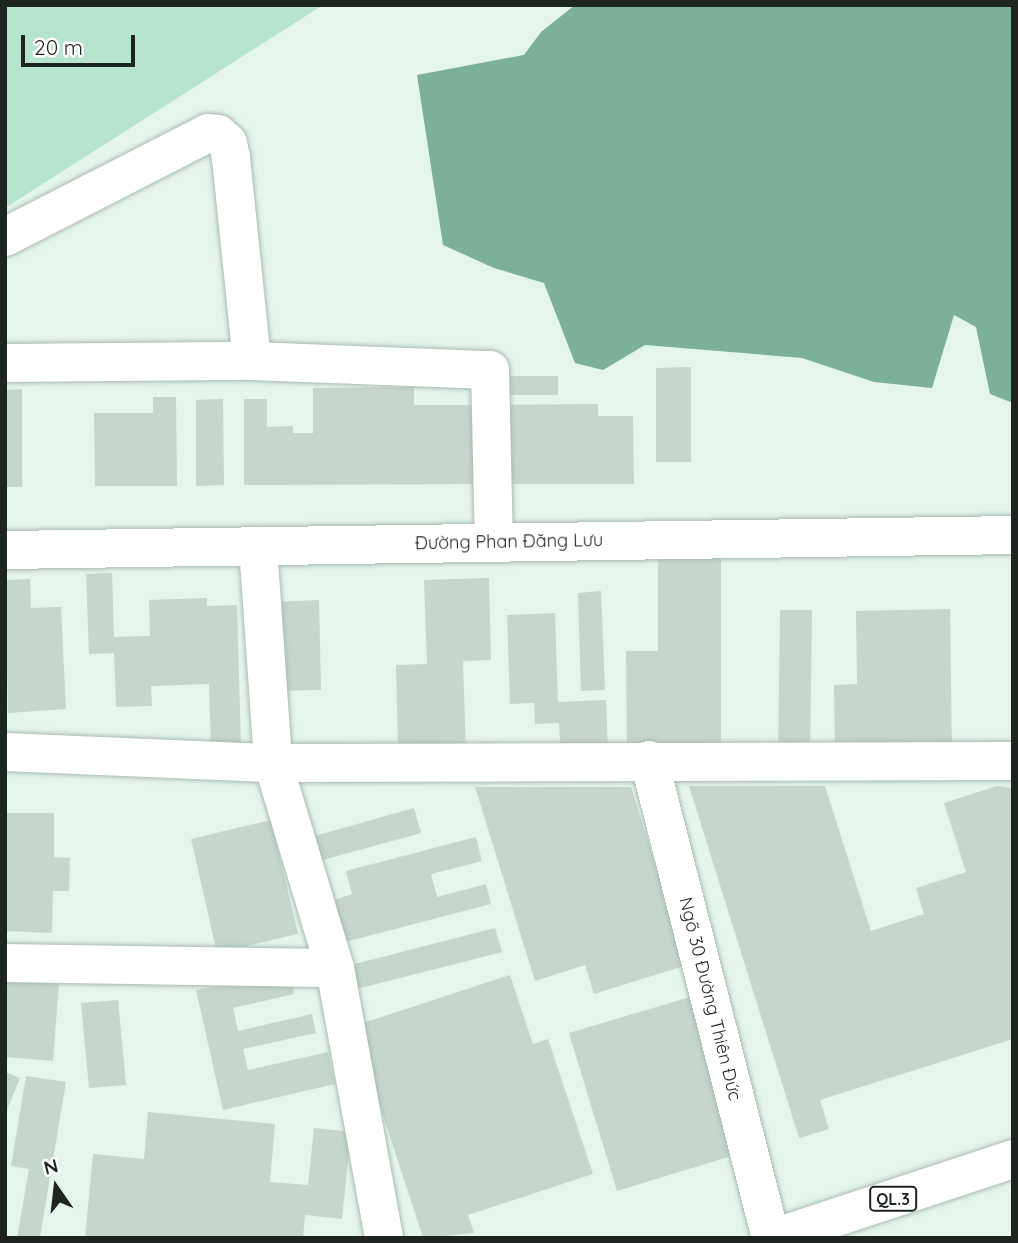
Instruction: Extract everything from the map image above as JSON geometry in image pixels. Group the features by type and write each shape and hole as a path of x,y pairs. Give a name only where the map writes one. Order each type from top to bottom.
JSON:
{"main road":[{"path":"5,237 208,134 218,134 228,143 231,158 252,362"},
{"path":"5,363 252,362 489,370 494,542"},
{"name":"Đường Phan Đăng Lưu","path":"5,550 1013,535"},
{"path":"258,546 273,763 335,968 384,1238"},
{"path":"5,752 273,763 1013,761"},
{"name":"Ngõ 30 Đường Thiên Đức","path":"649,760 772,1238"},
{"path":"5,963 335,968"},
{"name":"QL.3","path":"772,1238 1013,1160"}],"shaded area":[{"path":"5,5 323,5 5,208"},
{"path":"575,5 1013,5 1013,403 990,394 976,327 954,315 932,388 874,382 802,358 645,345 603,370 575,363 544,283 494,268 443,245 417,75 524,55 541,32"}],"building":[{"path":"691,367 691,462 656,462 656,368"},
{"path":"501,376 558,376 558,395 501,395"},
{"path":"414,387 414,405 487,405 487,484 244,485 244,399 267,399 267,427 293,426 293,433 313,433 313,388"},
{"path":"22,389 22,487 5,487 5,390"},
{"path":"153,397 176,397 177,486 95,486 94,413 153,413"},
{"path":"223,399 224,485 196,486 196,400"},
{"path":"598,404 598,416 633,416 634,484 495,484 495,405"},
{"path":"658,558 721,558 721,757 627,757 626,651 658,651"},
{"path":"112,573 114,637 150,636 149,600 207,598 207,606 237,605 241,745 211,746 209,684 151,686 152,706 116,707 114,653 89,654 86,574"},
{"path":"489,578 491,660 463,661 466,755 398,748 396,665 427,664 424,580"},
{"path":"30,579 31,608 61,607 66,709 8,713 5,580"},
{"path":"601,591 605,690 581,691 578,593"},
{"path":"319,600 321,690 274,691 272,602"},
{"path":"950,609 952,755 835,756 834,685 857,684 856,611"},
{"path":"780,610 812,610 810,759 778,759"},
{"path":"555,613 558,702 606,700 608,753 561,756 559,723 535,724 534,703 510,704 507,615"},
{"path":"689,786 825,786 871,931 924,914 916,888 966,872 944,803 997,786 1013,788 1013,1039 820,1100 829,1129 799,1138"},
{"path":"475,787 631,787 687,965 594,994 585,965 535,981"},
{"path":"414,808 421,833 312,863 304,839"},
{"path":"5,813 54,813 54,857 70,858 69,891 53,891 52,933 5,931"},
{"path":"271,820 298,934 217,953 191,839"},
{"path":"476,837 482,861 431,874 437,897 486,884 491,904 345,942 334,900 352,894 346,871"},
{"path":"495,928 502,952 357,989 351,965"},
{"path":"289,972 294,994 233,1008 238,1031 312,1014 316,1033 243,1049 248,1070 328,1052 335,1084 223,1110 196,990"},
{"path":"510,975 533,1044 548,1039 593,1174 468,1215 474,1233 423,1238 354,1026"},
{"path":"5,980 59,984 53,1061 5,1057"},
{"path":"700,994 748,1151 617,1191 569,1033"},
{"path":"118,1000 126,1085 89,1088 81,1003"},
{"path":"5,1072 20,1078 5,1115"},
{"path":"26,1076 66,1082 40,1238 17,1238 29,1169 11,1166"},
{"path":"148,1112 275,1124 270,1182 308,1185 314,1128 351,1132 342,1219 305,1215 303,1238 85,1238 93,1154 144,1159"}]}
